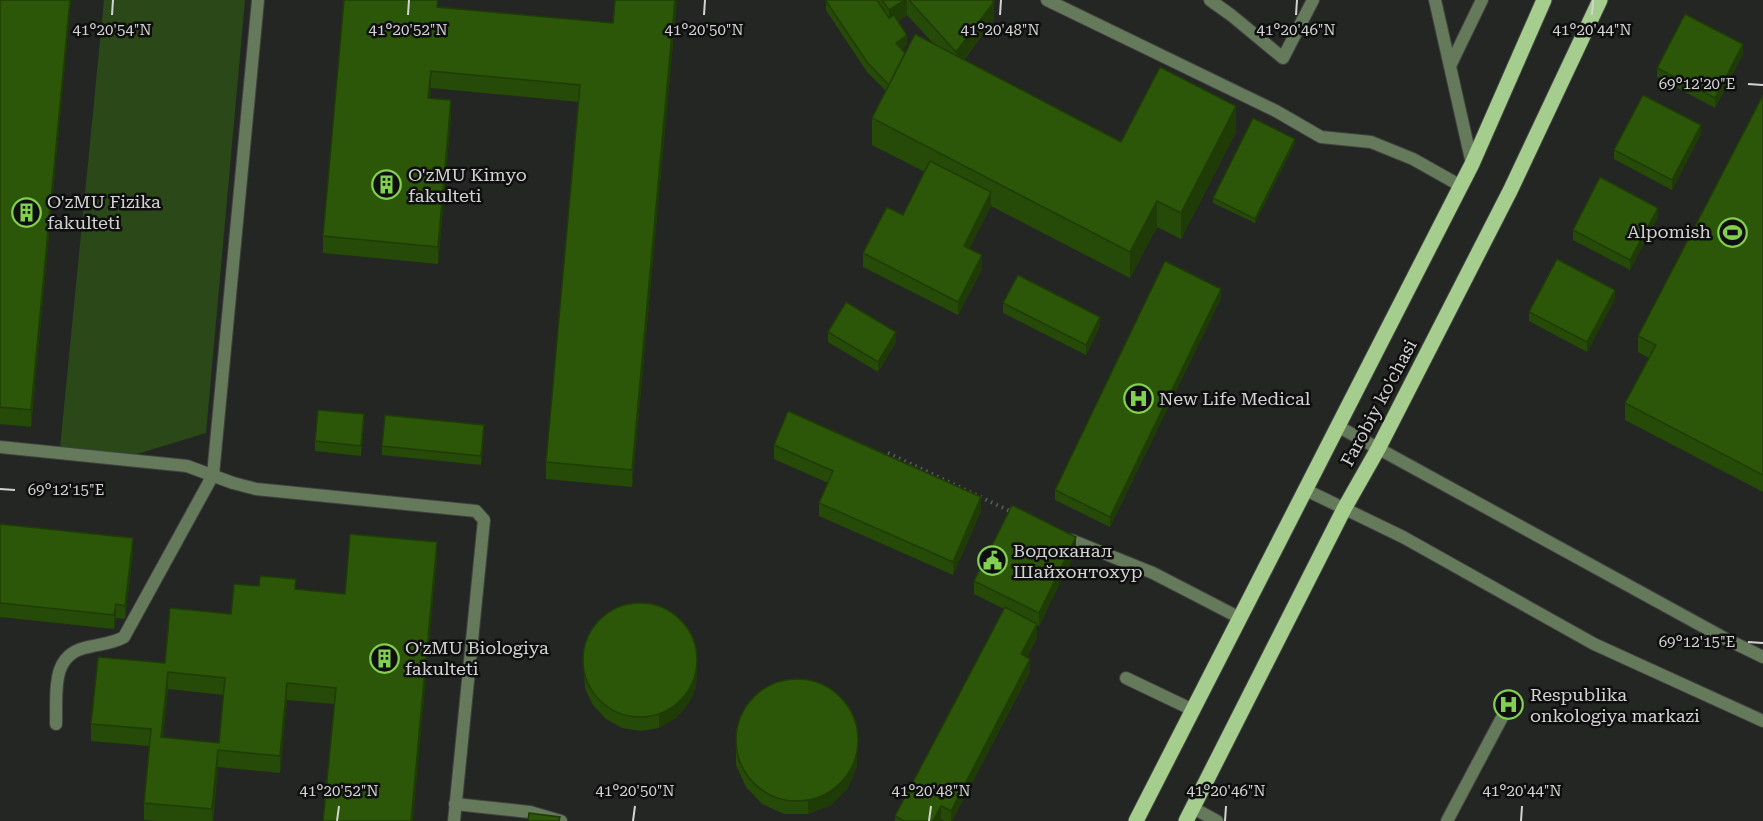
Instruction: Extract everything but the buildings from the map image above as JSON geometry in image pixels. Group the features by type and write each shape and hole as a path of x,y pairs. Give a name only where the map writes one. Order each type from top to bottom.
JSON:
{"main road":[{"name":"Farobiy ko'chasi","path":"1136,821 1472,164 1544,0"},
{"name":"Farobiy ko'chasi","path":"1190,815 1344,509 1378,449 1510,191 1600,0"}],"lane":[{"path":"56,724 59,670 64,659 70,653 117,641 124,637 213,476 258,0"},
{"path":"1047,0 1276,111 1321,137 1371,142 1413,159 1461,186"},
{"path":"1210,0 1283,58 1313,0"},
{"path":"1435,0 1472,164"},
{"path":"1438,15 1446,0"},
{"path":"1450,66 1482,0"},
{"path":"1339,427 1726,639 1763,657"},
{"path":"0,447 187,466 256,489 476,511 484,520 454,821"},
{"path":"1306,490 1403,537 1594,644 1763,721"},
{"path":"1071,540 1153,573 1240,618"},
{"path":"1126,678 1193,710"},
{"path":"1447,821 1506,710"},
{"path":"455,804 530,812 561,821"},
{"path":"1190,815 1217,821"}],"path":[{"path":"888,453 1017,514"}],"green space":[{"path":"104,0 245,0 206,433 137,454 60,448"}],"place":[{"name":"O'zMU Kimyo fakulteti","path":"387,185"},
{"name":"O'zMU Fizika fakulteti","path":"26,212"},
{"name":"Alpomish","path":"1732,232"},
{"name":"New Life Medical","path":"1138,399"},
{"name":"Водоканал Шайхонтохур","path":"992,561"},
{"name":"O'zMU Biologiya fakulteti","path":"384,658"},
{"name":"Respublika onkologiya markazi","path":"1509,705"}]}
